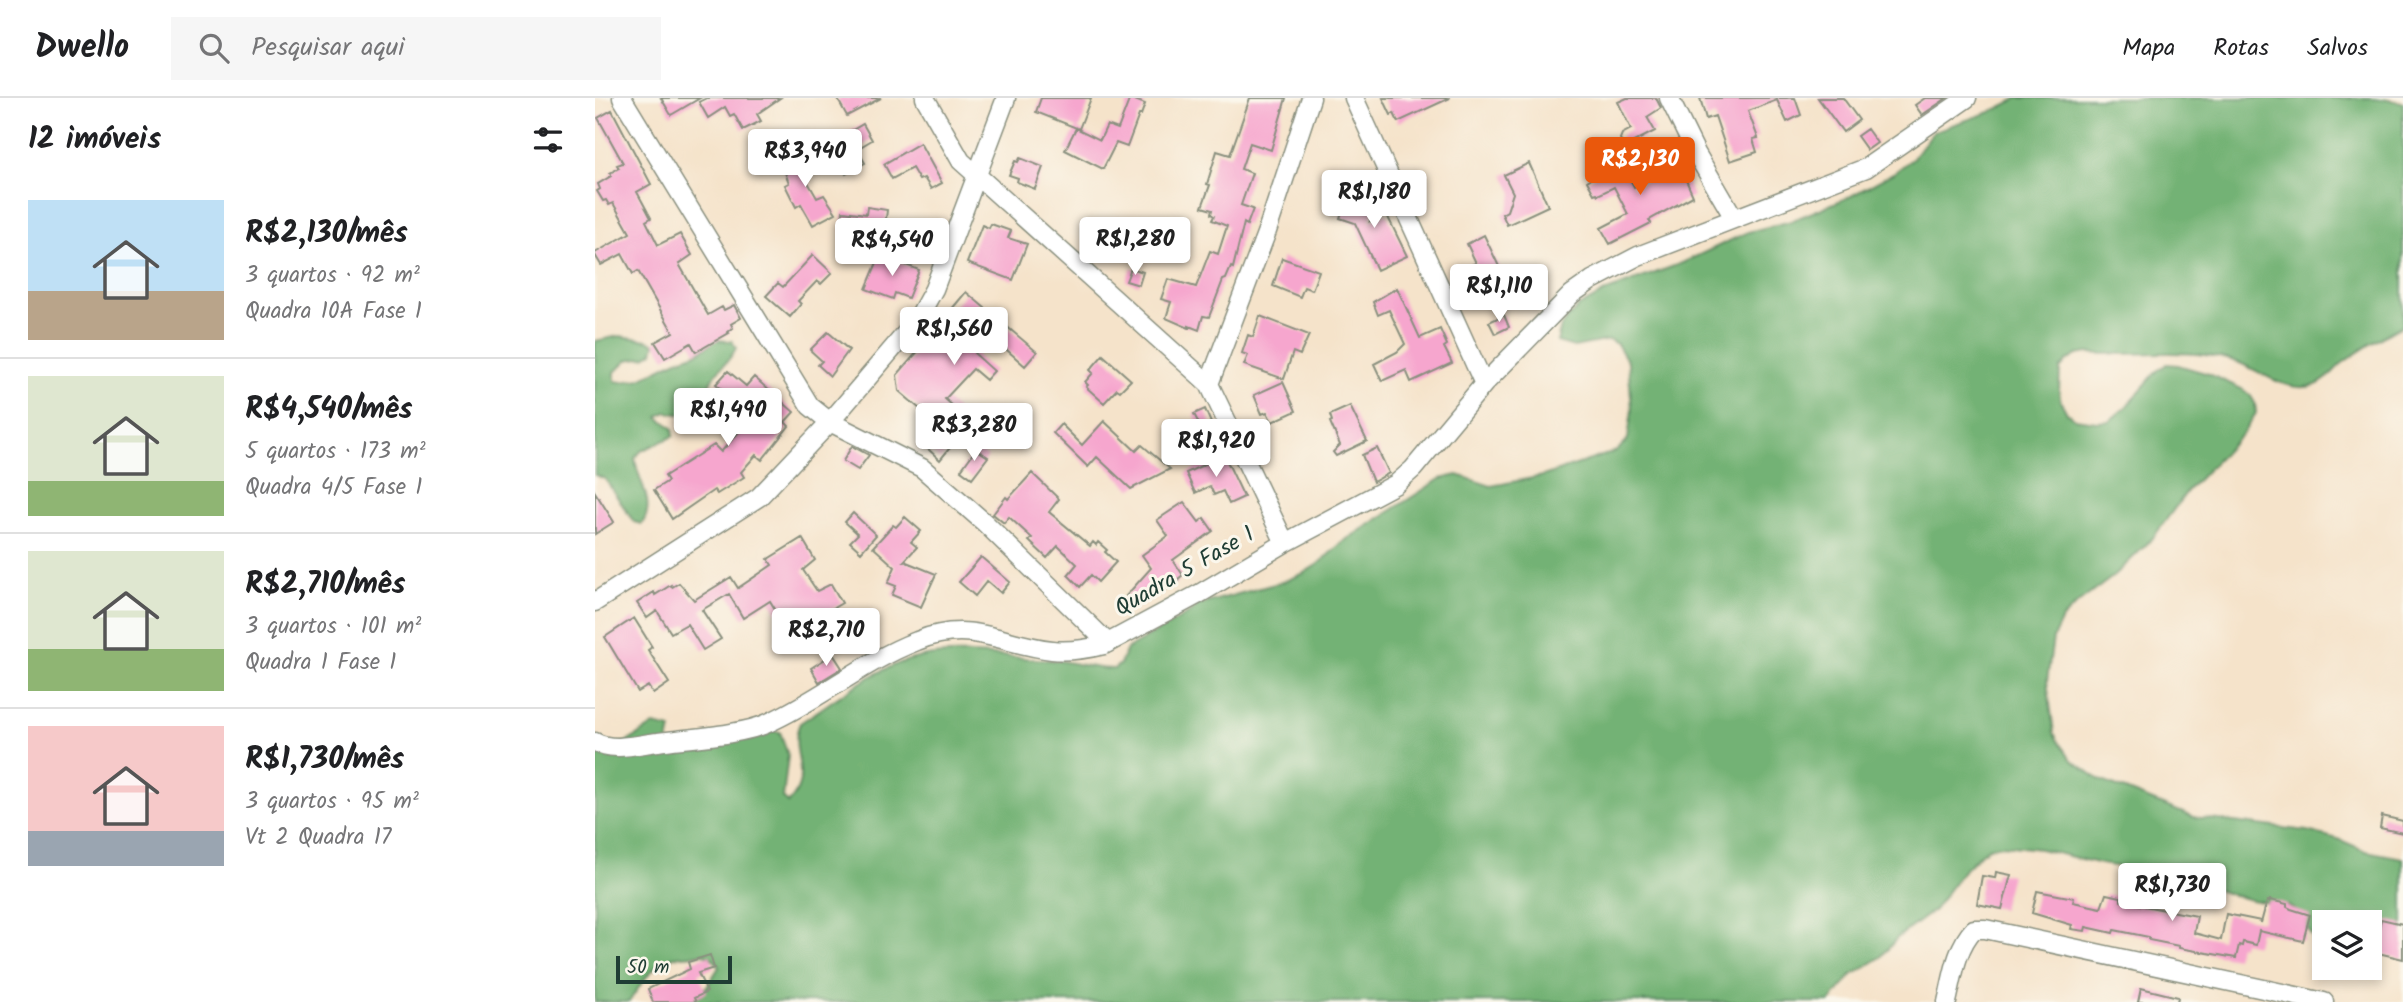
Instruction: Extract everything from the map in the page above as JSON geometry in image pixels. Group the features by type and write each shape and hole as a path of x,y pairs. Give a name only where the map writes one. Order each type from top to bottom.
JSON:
{"street":[{"path":"622,98 810,406 830,422 922,468 985,523 1108,643"},
{"path":"925,98 961,161 1209,384 1285,543"},
{"path":"595,602 759,497 830,422 917,320 934,289 1006,98"},
{"path":"1209,384 1267,231 1311,98"},
{"path":"1354,98 1484,384"},
{"path":"1669,98 1696,153 1734,218"},
{"name":"Quadra 5 Fase 1","path":"595,742 607,746 637,745 737,731 767,724 895,650 940,633 979,633 1039,648 1064,651 1087,649 1108,643 1396,484 1413,469 1484,384 1572,295 1593,280 1638,256 1865,168 1967,98"},
{"path":"1947,1002 1959,953 1974,929 1985,929 2325,1002"}],"green space":[{"path":"2019,98 2375,98 2403,102 2403,325 2351,357 2321,383 2304,387 2282,384 2231,360 2195,354 2088,353 2077,355 2060,369 2061,402 2067,413 2075,419 2109,421 2167,364 2209,374 2242,389 2255,403 2256,413 2244,432 2188,490 2152,539 2115,575 2062,619 2053,638 2047,681 2054,733 2059,743 2072,760 2100,780 2193,817 2307,831 2338,839 2366,851 2403,858 2403,930 2382,931 2382,910 2312,910 2312,936 2297,912 2288,906 2251,900 2149,871 2101,864 2040,849 2002,845 1990,847 1981,853 1962,872 1934,910 1897,938 1881,957 1851,976 1830,1002 676,1002 702,994 719,967 711,957 701,954 673,957 663,961 647,977 629,1002 595,1002 595,751 627,742 654,725 671,729 665,756 708,747 760,729 780,732 788,755 783,798 788,803 796,793 799,783 796,744 800,723 858,684 889,667 922,657 969,654 1058,661 1114,669 1120,664 1127,649 1191,612 1198,605 1302,574 1344,541 1440,479 1458,475 1491,486 1543,476 1617,451 1628,439 1632,409 1628,362 1617,344 1609,340 1574,347 1557,342 1561,326 1578,307 1607,291 1682,263 1748,232 1791,221 1851,196 1895,172 1912,159 1934,131 1993,111"},
{"path":"619,336 648,340 655,344 653,352 645,357 627,360 615,372 615,381 622,382 640,379 699,352 715,340 732,341 736,348 709,384 706,403 687,414 666,412 658,417 673,428 674,436 641,451 635,458 648,508 642,524 634,522 605,479 595,475 595,341"}],"building":[{"path":"661,98 700,98 671,115"},
{"path":"707,98 780,98 757,114 761,121 743,130 734,114 730,116 725,107 708,118 699,102"},
{"path":"837,98 881,98 847,116"},
{"path":"1041,98 1091,98 1079,129 1036,112"},
{"path":"1130,98 1145,104 1141,115 1127,147 1116,143 1103,169 1065,150 1076,128 1100,140 1107,125 1118,129"},
{"path":"1250,98 1286,98 1271,150 1250,143 1241,169 1252,173 1241,205 1253,209 1247,225 1244,223 1233,268 1231,267 1223,280 1209,317 1203,316 1199,330 1189,328 1166,318 1171,302 1161,299 1168,279 1196,287 1210,251 1218,254 1227,226 1212,220 1212,210 1202,207 1217,151 1230,155"},
{"path":"1383,98 1450,98 1398,122 1394,113 1391,115"},
{"path":"1627,98 1656,98 1661,108 1647,117 1655,131 1624,147 1620,139 1622,134 1631,129 1618,102"},
{"path":"1700,98 1795,98 1801,115 1787,122 1777,100 1748,111 1758,138 1753,139 1757,152 1730,161 1715,116 1706,119"},
{"path":"1818,98 1843,98 1859,120 1843,132"},
{"path":"1925,98 1947,98 1922,115 1915,105"},
{"path":"612,110 651,184 637,192 651,218 646,221 658,245 680,234 692,255 679,264 708,315 722,307 724,310 734,305 741,318 731,324 733,328 729,333 696,352 691,343 665,358 655,342 673,332 638,271 633,274 622,254 601,265 595,255 630,233 613,203 609,205 606,200 603,201 597,191 600,189 598,184 619,168 617,165 623,163 598,118"},
{"path":"863,124 872,140 857,149 865,163 846,174 829,144"},
{"path":"1867,129 1877,143 1867,150 1857,136"},
{"path":"920,143 942,183 931,189 924,178 919,180 912,168 892,179 884,164"},
{"path":"802,151 814,172 805,177 817,198 824,195 836,213 813,225 801,204 796,207 785,185 789,183 781,162"},
{"path":"1020,158 1043,167 1035,189 1017,182 1018,178 1009,175 1015,161 1018,162"},
{"path":"1620,160 1634,187 1679,164 1693,196 1649,220 1651,223 1610,244 1601,228 1628,214 1614,187 1598,195 1594,194 1587,181"},
{"path":"1529,163 1548,206 1507,225 1502,214 1507,211 1513,193 1504,175"},
{"path":"1359,189 1379,196 1370,221 1386,213 1407,256 1377,270 1355,223 1340,218 1346,200 1354,203"},
{"path":"867,207 887,210 884,236 896,240 891,253 867,244 868,236 841,232 843,211 866,214"},
{"path":"1136,219 1147,222 1143,234 1132,230"},
{"path":"991,224 1011,231 1008,238 1027,244 1013,280 967,263 982,225 989,228"},
{"path":"1484,235 1514,298 1501,303 1486,273 1478,279 1471,265 1476,263 1467,244"},
{"path":"813,255 832,273 821,284 817,281 798,301 801,304 790,317 766,296 778,283 783,287"},
{"path":"880,255 919,270 908,298 895,293 893,299 866,289"},
{"path":"1282,258 1319,271 1312,290 1304,287 1300,297 1273,286"},
{"path":"1131,268 1143,272 1139,285 1126,281"},
{"path":"1397,288 1420,338 1440,329 1447,345 1444,347 1452,363 1411,382 1406,370 1382,381 1374,364 1397,352 1405,344 1389,310 1378,315 1373,302"},
{"path":"966,292 1037,352 1025,366 990,335 975,354 994,371 986,380 973,369 945,399 971,422 940,460 928,449 931,446 922,437 935,422 899,391 897,375"},
{"path":"1504,315 1509,327 1495,334 1489,322"},
{"path":"1260,316 1309,335 1300,355 1293,352 1284,379 1244,365 1248,355 1242,353 1248,335 1253,337"},
{"path":"828,332 849,350 830,376 818,365 822,361 810,350"},
{"path":"1103,355 1131,380 1120,391 1117,389 1104,403 1086,387 1088,385 1085,382 1093,373 1090,370"},
{"path":"728,371 746,386 754,377 794,412 785,422 789,426 762,460 756,455 741,472 744,477 717,494 714,490 672,519 654,490 668,481 665,476 714,445 721,452 753,416 716,384"},
{"path":"1283,382 1296,411 1272,422 1267,412 1262,414 1254,395"},
{"path":"1350,406 1367,441 1336,456 1333,452 1340,445 1330,422 1330,415"},
{"path":"1205,409 1211,423 1201,428 1194,414"},
{"path":"1104,421 1136,451 1142,445 1170,469 1131,489 1097,457 1088,467 1053,433 1061,424 1082,445"},
{"path":"852,446 869,455 858,470 843,461"},
{"path":"1377,448 1389,473 1373,482 1362,455"},
{"path":"976,449 988,457 972,478 961,470"},
{"path":"1224,455 1244,497 1229,504 1223,491 1214,495 1210,486 1195,493 1186,473"},
{"path":"1032,473 1059,499 1049,512 1090,546 1093,542 1096,545 1098,542 1116,562 1098,582 1091,575 1080,587 1068,575 1077,564 1058,546 1047,558 1029,541 1032,538 1009,517 1004,523 993,514 1006,497 1008,499"},
{"path":"595,492 614,522 595,534"},
{"path":"1184,502 1199,522 1204,518 1213,531 1173,560 1183,575 1179,581 1165,590 1159,581 1137,606 1126,596 1151,568 1142,555 1168,536 1157,520"},
{"path":"853,513 876,535 861,552 850,542 858,534 845,522"},
{"path":"905,517 921,531 911,542 917,547 904,561 936,574 921,607 892,595 896,586 888,583 895,567 873,547 893,525 896,527"},
{"path":"802,538 815,560 803,570 817,591 831,584 842,603 818,617 820,621 800,633 798,631 791,635 770,601 743,618 729,594 702,610 721,639 703,650 687,624 671,633 657,611 647,618 637,603 654,592 655,595 679,583 694,600 731,577 738,588 772,565 768,559"},
{"path":"981,557 1010,582 1001,593 987,581 975,596 959,582"},
{"path":"634,618 652,647 648,650 669,683 653,694 648,686 638,692 605,637"},
{"path":"833,654 842,668 819,682 811,668"},
{"path":"2382,816 2403,821 2403,833 2380,828"},
{"path":"1996,872 2011,875 2002,909 1977,904 1982,876 1995,878"},
{"path":"2037,891 2074,898 2073,902 2101,908 2106,894 2121,897 2121,901 2197,916 2194,933 2221,940 2226,914 2261,923 2267,901 2270,900 2287,904 2291,909 2310,915 2303,941 2259,931 2256,945 2243,942 2242,946 2239,945 2236,958 2179,948 2149,940 2149,937 2114,930 2113,933 2086,927 2085,931 2071,929 2072,925 2032,913"},
{"path":"2382,919 2403,924 2403,959 2382,954"},
{"path":"710,955 714,968 698,973 707,992 694,998 696,1002 653,1002 648,989 690,969 688,962"},
{"path":"2141,988 2178,997 2177,1002 2138,1002"}]}
